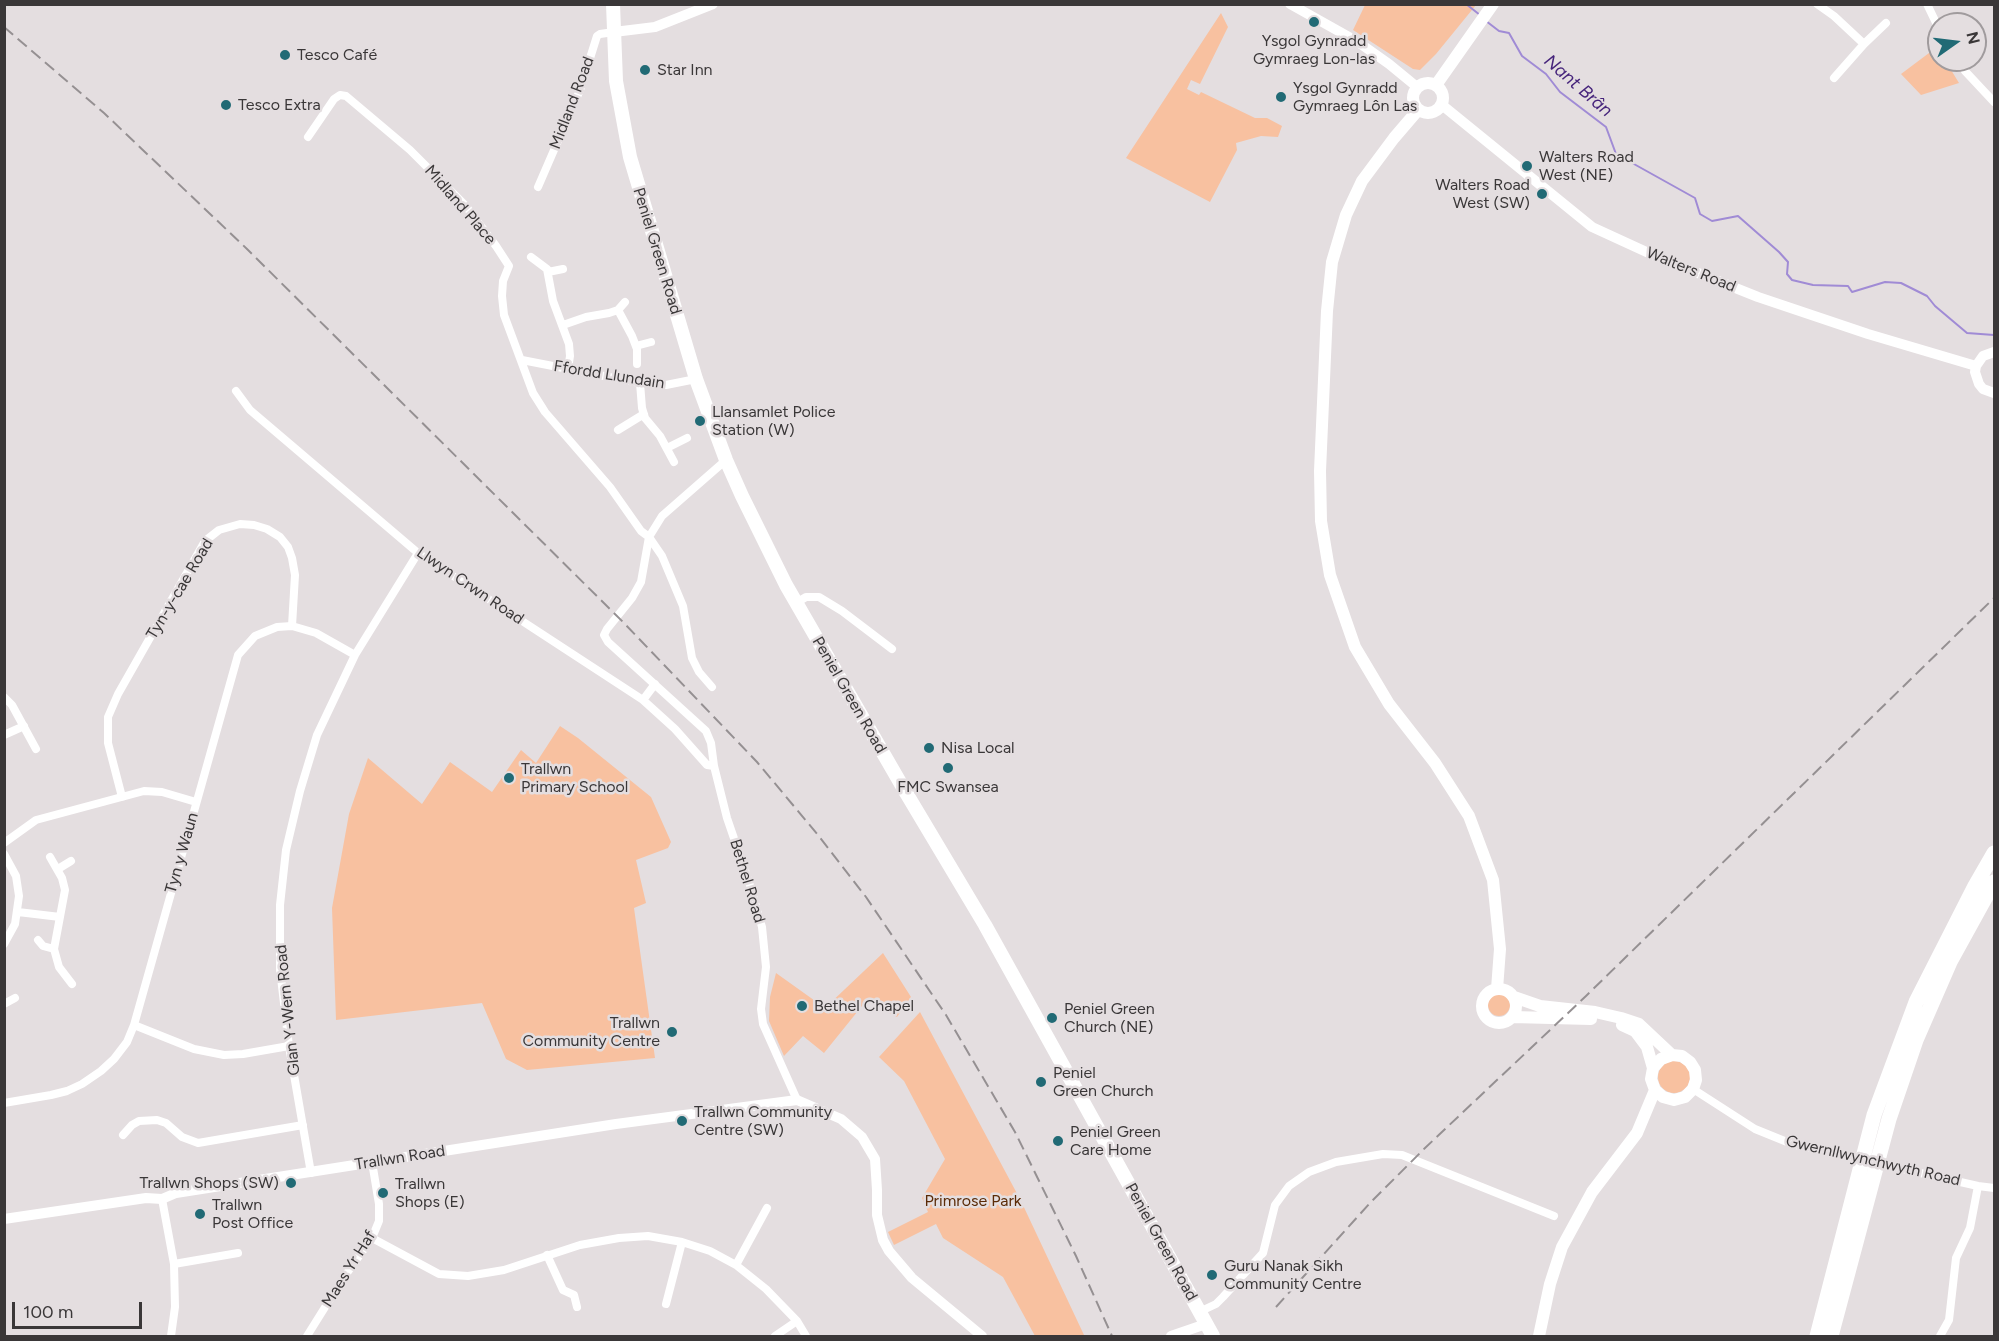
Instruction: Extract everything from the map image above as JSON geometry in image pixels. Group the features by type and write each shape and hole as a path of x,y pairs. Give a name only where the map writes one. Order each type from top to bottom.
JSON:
{"highway":[{"path":"1831,1336 1882,1117 1917,1002 1975,886 1995,853"},
{"path":"1882,1117 1950,962 1995,882"},
{"path":"1815,1336 1834,1274 1860,1205"}],"main road":[{"name":"Peniel Green Road","path":"613,4 616,81 630,157 696,379 726,460 759,532 796,603 991,935 1213,1336"},
{"path":"1436,85 1493,4"},
{"path":"1426,83 1436,85 1443,94 1442,105 1429,114 1418,110 1413,99 1417,87 1426,83"},
{"path":"1418,110 1362,181 1346,215 1332,262 1327,311 1320,471 1321,521 1330,575 1355,647 1389,704 1435,763 1473,826 1493,880 1500,950 1497,989"},
{"path":"1653,1068 1661,1059 1672,1055 1682,1056 1695,1070 1696,1080 1693,1089 1685,1097 1674,1100 1663,1098 1655,1090 1651,1079 1653,1068 1647,1047 1635,1031 1622,1025 1594,1019 1512,1017 1497,1022 1484,1013 1485,997 1497,989 1508,992 1514,998 1540,1006 1595,1012 1630,1021 1639,1024 1672,1055"},
{"path":"1512,1017 1516,1006 1514,998"},
{"path":"1539,1336 1550,1284 1562,1247 1592,1192 1637,1134 1655,1090"}],"street":[{"path":"614,32 655,27 713,4"},
{"path":"1290,4 1358,42 1417,87"},
{"path":"1817,4 1834,16 1864,44"},
{"path":"1834,78 1886,23"},
{"name":"Midland Road","path":"538,187 580,90 597,36 614,32"},
{"path":"1966,72 1995,102"},
{"name":"Midland Place","path":"308,137 334,99 340,95 346,96 410,150 465,205 509,266 503,281 504,315 534,393 545,412 590,462 662,556 683,606 692,658 699,672 712,687"},
{"name":"Walters Road","path":"1442,105 1592,226 1653,255 1758,297 1868,334 1976,366"},
{"path":"531,257 542,264 548,272 553,301 570,356 568,369"},
{"path":"548,272 563,269"},
{"path":"562,325 618,310 625,302"},
{"path":"618,310 633,336 637,364"},
{"path":"636,346 651,342"},
{"path":"1995,352 1983,356 1975,372 1983,389 1995,393"},
{"name":"Ffordd Llundain","path":"522,360 640,383 666,385 696,379"},
{"path":"640,383 644,414 668,448 674,462"},
{"name":"Llwyn Crwn Road","path":"236,391 250,410 418,553 643,700 675,729 707,765 714,766"},
{"path":"618,430 644,414"},
{"path":"668,448 687,438"},
{"path":"649,537 662,516 726,460"},
{"name":"Tyn-y-cae Road","path":"122,797 108,743 108,717 118,694 205,541 219,530 240,524 267,529 280,537 288,547 295,575 292,626"},
{"name":"Bethel Road","path":"649,537 641,582 604,635 608,642 706,731 711,743 714,766 727,818 762,927 766,967 761,1009 763,1024 797,1100"},
{"name":"Glan Y-Wern Road","path":"310,1173 289,1046 280,969 280,905 286,850 300,791 317,735 355,655 418,553"},
{"path":"796,603 806,597 819,597 842,610 892,649"},
{"path":"292,626 316,633 355,655"},
{"name":"Tyn y Waun","path":"4,1103 67,1092 101,1071 127,1042 134,1025 238,655 255,636 277,627 292,626"},
{"path":"643,700 655,684"},
{"path":"4,697 12,705 36,750"},
{"path":"4,735 24,726"},
{"path":"4,843 36,820 144,791 162,792 196,802"},
{"path":"4,854 16,876 20,896 15,924 4,944"},
{"path":"50,857 63,878 64,890 54,949 59,967 72,984"},
{"path":"58,869 71,861"},
{"path":"18,912 60,917"},
{"path":"38,940 43,946 54,949"},
{"path":"4,1004 15,998"},
{"path":"134,1025 194,1049 224,1055 289,1046"},
{"name":"Gwernllwynchwyth Road","path":"1693,1089 1755,1129 1792,1144 1995,1188"},
{"path":"797,1100 842,1119 862,1137 874,1159 877,1215 883,1240 889,1251 912,1278 980,1336"},
{"name":"Trallwn Road","path":"4,1219 146,1198 162,1199 176,1193 615,1124 797,1100"},
{"path":"123,1135 139,1121 157,1120 166,1123 182,1137 198,1143 303,1125"},
{"path":"1171,1336 1202,1318 1263,1253 1275,1205 1289,1186 1309,1172 1336,1162 1383,1154 1402,1155 1554,1216"},
{"name":"Maes Yr Haf","path":"308,1336 342,1280 372,1238 379,1221 379,1204 372,1162"},
{"path":"1940,1336 1949,1320 1956,1258 1970,1228 1978,1186"},
{"path":"162,1199 174,1264 175,1307 171,1336"},
{"path":"736,1265 767,1208"},
{"path":"372,1238 439,1274 468,1276 504,1270 580,1245 618,1238 648,1236 682,1242 710,1251 736,1265 766,1289 797,1321 806,1336"},
{"path":"666,1304 682,1242"},
{"path":"174,1264 238,1253"},
{"path":"547,1255 563,1290 574,1295 578,1307"},
{"path":"775,1336 797,1321"}],"green space":[{"path":"1365,4 1476,5 1420,70 1413,69 1353,30"},
{"path":"1221,13 1228,27 1200,84 1191,80 1187,89 1199,95 1201,92 1255,118 1267,118 1282,126 1278,137 1261,136 1236,143 1237,150 1210,202 1126,158"},
{"path":"1927,54 1927,72 1952,72 1959,83 1921,95 1901,74"},
{"path":"560,726 651,797 671,842 668,848 636,860 646,903 634,908 655,1058 527,1070 506,1059 482,1003 336,1020 332,908 349,814 368,758 422,804 450,762 492,792 521,750 536,763"},
{"path":"883,953 911,997 897,1017 866,1001 824,1053 803,1036 784,1056 769,1021 770,997 776,973 825,1008"},
{"path":"1499,994 1507,997 1510,1005 1507,1013 1499,1016 1491,1013 1488,1005 1491,997"},
{"name":"Primrose Park","path":"920,1012 1021,1201 1084,1335 1035,1336 1003,1277 943,1238 936,1224 894,1245 888,1232 928,1212 922,1198 945,1159 904,1081 879,1057"},
{"path":"1674,1061 1685,1066 1690,1077 1685,1088 1674,1093 1663,1088 1658,1077 1663,1066"}],"waterway":[{"name":"Nant Brân","path":"1466,4 1480,15"},
{"name":"Nant Brân","path":"1486,21 1499,31 1509,33 1522,56 1546,74 1560,92 1606,127 1616,154 1695,198 1700,214 1712,221 1738,216 1788,262 1787,274 1792,280 1813,285 1848,286 1852,292 1885,282 1901,283 1927,296 1935,306 1967,333 1994,335"}],"railway":[{"path":"4,27 104,113 247,249 623,622 757,762 866,897 946,1015 1015,1132 1076,1256 1112,1336"},
{"path":"1276,1307 1370,1203 1425,1148 1586,996 1994,598"}],"place":[{"name":"Ysgol Gynradd Gymraeg Lon-las","path":"1314,22"},
{"name":"Tesco Café","path":"285,55"},
{"name":"Star Inn","path":"645,70"},
{"name":"Ysgol Gynradd Gymraeg Lôn Las","path":"1281,97"},
{"name":"Tesco Extra","path":"226,105"},
{"name":"Walters Road West (NE)","path":"1527,166"},
{"name":"Walters Road West (SW)","path":"1542,194"},
{"name":"Llansamlet Police Station (W)","path":"700,421"},
{"name":"Nisa Local","path":"929,748"},
{"name":"FMC Swansea","path":"948,768"},
{"name":"Trallwn Primary School","path":"509,778"},
{"name":"Bethel Chapel","path":"802,1006"},
{"name":"Peniel Green Church (NE)","path":"1052,1018"},
{"name":"Trallwn Community Centre","path":"672,1032"},
{"name":"Peniel Green Church","path":"1041,1082"},
{"name":"Trallwn Community Centre (SW)","path":"682,1121"},
{"name":"Peniel Green Care Home","path":"1058,1141"},
{"name":"Trallwn Shops (SW)","path":"291,1183"},
{"name":"Trallwn Shops (E)","path":"383,1193"},
{"name":"Trallwn Post Office","path":"200,1214"},
{"name":"Guru Nanak Sikh Community Centre","path":"1212,1275"}]}
